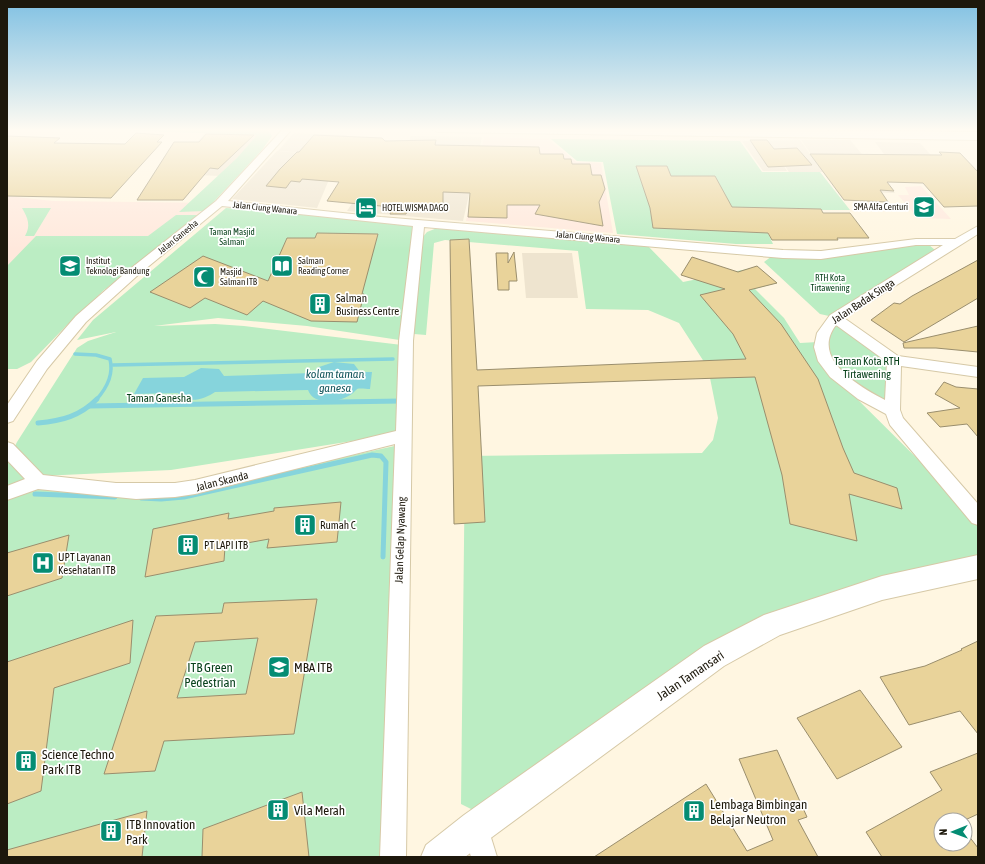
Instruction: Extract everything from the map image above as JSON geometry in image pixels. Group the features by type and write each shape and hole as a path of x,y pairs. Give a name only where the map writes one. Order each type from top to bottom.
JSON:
{"main road":[{"name":"Jalan Tamansari","path":"438,857 476,827 714,656 774,624 882,588 978,567"}],"street":[{"name":"Jalan Ganesha","path":"7,417 42,365 81,320 117,286 220,203 251,169"},
{"name":"Jalan Ciung Wanara","path":"220,203 419,223 783,254 821,255 916,242 956,242"},
{"name":"Jalan Gelap Nyawang","path":"392,857 406,341 419,223"},
{"name":"Jalan Badak Singa","path":"892,410 862,395 846,384 831,369 822,353 820,339 825,327 835,318 978,229"},
{"path":"835,318 894,360 978,372"},
{"path":"894,360 892,410 896,421 978,518"},
{"name":"Jalan Skanda","path":"7,493 38,482 151,492 173,492 403,436"},
{"path":"7,449 38,482"},
{"path":"476,827 484,857"}],"shaded area":[{"path":"176,169 227,169 221,176 172,174"},
{"path":"260,169 333,169 317,208 232,199"},
{"path":"399,169 475,169 463,221 347,211 365,184"},
{"path":"477,169 602,169 613,233 466,221"},
{"path":"762,169 786,169 787,171 763,171"},
{"path":"787,169 821,169 823,172 789,172"},
{"path":"822,169 875,169 895,193 837,191"},
{"path":"895,169 944,169 958,185 905,182"},
{"name":"SMA Alfa Centuri","path":"921,186 951,219 918,218 898,195 909,195 905,187"},
{"name":"Institut Teknologi Bandung","path":"7,196 53,201 215,203 104,290 31,362 17,369 7,369"},
{"path":"522,253 572,253 578,298 526,298"}],"green space":[{"path":"225,169 244,169 205,211 179,212"},
{"path":"604,169 760,169 762,172 820,172 850,210 757,210 773,244 736,244 617,234"},
{"path":"22,208 51,208 34,236 25,236 28,229 28,222"},
{"name":"Taman Ganesha","path":"226,208 419,223 406,341 307,326 218,318 154,326 215,324 244,326 402,345 402,401 396,434 171,470 41,476 14,448 17,442 77,348 88,341 116,332 77,340 93,320"},
{"name":"Institut Teknologi Bandung","path":"176,215 201,215 104,290 31,362 17,369 7,369 7,266 36,236 148,236"},
{"path":"437,228 646,244 683,282 757,267 777,283 755,289 784,318 800,343 818,342 832,374 978,519 978,564 711,644 479,813 461,804 465,456 702,453 713,440 718,418 708,368 679,323 648,310 586,309 578,251 445,240 434,243 426,335 414,334 422,238 427,232"},
{"name":"RTH Kota Tirtawening","path":"924,244 929,245 935,250 829,316 820,314 764,262 772,256 822,257"},
{"name":"Taman Kota RTH Tirtawening","path":"835,322 889,358 887,407 835,369 823,336"},
{"name":"ITB Green Pedestrian","path":"399,445 390,857 7,857 7,496 34,487 173,495"},
{"path":"7,456 31,479 7,489"}],"water":[{"name":"kolam taman ganesa","path":"334,362 354,364 360,372 372,372 370,389 357,389 342,399 329,401 316,399 308,390 215,392 196,400 186,399 178,393 134,394 143,378 184,377 201,368 219,369 224,376 312,373 319,367"}],"building":[{"path":"7,169 137,169 111,198 7,196"},
{"path":"157,169 209,169 183,200 137,200"},
{"path":"280,169 591,169 592,175 601,175 605,189 599,202 603,226 535,214 540,205 507,205 507,218 468,217 470,193 443,192 443,205 409,206 406,214 390,214 392,207 327,201 339,182 302,179 300,182 291,181 286,188 266,186"},
{"path":"637,169 668,169 671,176 715,176 732,207 821,209 823,213 850,213 869,238 837,238 838,240 772,240 768,233 653,228 650,208"},
{"path":"821,169 975,169 978,172 978,206 944,207 923,183 887,182 894,191 880,190 888,202 844,200"},
{"path":"317,233 378,234 362,294 364,294 357,322 311,321 263,301 247,315 205,298 190,308 150,292 203,256 268,281 287,238 315,238"},
{"path":"469,239 477,370 746,359 733,334 700,295 725,289 681,275 692,257 738,272 757,266 777,283 749,290 781,324 818,379 843,448 854,473 897,488 902,509 849,494 857,541 790,524 782,475 755,377 478,386 485,522 454,524 450,240"},
{"path":"514,252 517,281 509,281 509,290 498,290 496,253 508,253 508,263"},
{"path":"978,260 978,298 904,342 871,320 894,303 900,304"},
{"path":"978,326 978,352 936,348 904,348 903,343"},
{"path":"944,382 956,387 978,389 978,437 967,424 940,427 927,413 960,408 935,394"},
{"path":"341,502 337,542 267,548 269,539 225,547 224,561 145,577 153,529 229,513 228,519 274,511 274,508"},
{"path":"69,535 62,578 7,596 7,553"},
{"path":"317,599 294,734 164,741 155,771 104,774 156,616 222,613 224,603","holes":["258,638 246,694 177,698 195,642"]},
{"path":"133,620 130,663 54,688 41,791 7,804 7,662"},
{"path":"978,641 978,734 960,711 909,725 880,677 925,666 962,650 961,649"},
{"path":"860,690 902,747 837,779 797,718"},
{"path":"777,750 807,817 798,820 818,857 594,857 706,784 747,851 773,840 739,759"},
{"path":"978,753 978,814 973,816 973,812 933,812 933,852 973,852 973,841 978,848 978,857 882,857 866,832 942,790 930,772"},
{"name":"Vila Merah","path":"302,792 309,857 202,857 203,829"},
{"name":"ITB Innovation Park","path":"147,811 142,857 7,857 7,850"}],"waterway":[{"path":"75,354 96,355 110,359 111,370 109,381 96,400"},
{"path":"113,365 393,359"},
{"path":"90,406 96,400"},
{"path":"90,406 402,401"},
{"path":"38,423 70,417 90,406"},
{"path":"141,498 161,499 184,497 372,455 381,456 386,462 383,557"},
{"path":"35,494 115,497"}],"place":[{"name":"SMA Alfa Centuri","path":"924,207"},
{"name":"HOTEL WISMA DAGO","path":"366,208"},
{"name":"Institut Teknologi Bandung","path":"70,266"},
{"name":"Salman Reading Corner","path":"282,266"},
{"name":"Masjid Salman ITB","path":"204,277"},
{"name":"Salman Business Centre","path":"320,304"},
{"name":"Rumah C","path":"305,525"},
{"name":"PT LAPI ITB","path":"188,545"},
{"name":"UPT Layanan Kesehatan ITB","path":"43,563"},
{"name":"MBA ITB","path":"279,667"},
{"name":"Science Techno Park ITB","path":"26,761"},
{"name":"Vila Merah","path":"278,810"},
{"name":"Lembaga Bimbingan Belajar Neutron","path":"694,811"},
{"name":"ITB Innovation Park","path":"111,831"}],"park label":[{"name":"Taman Masjid Salman","path":"232,238"}]}
